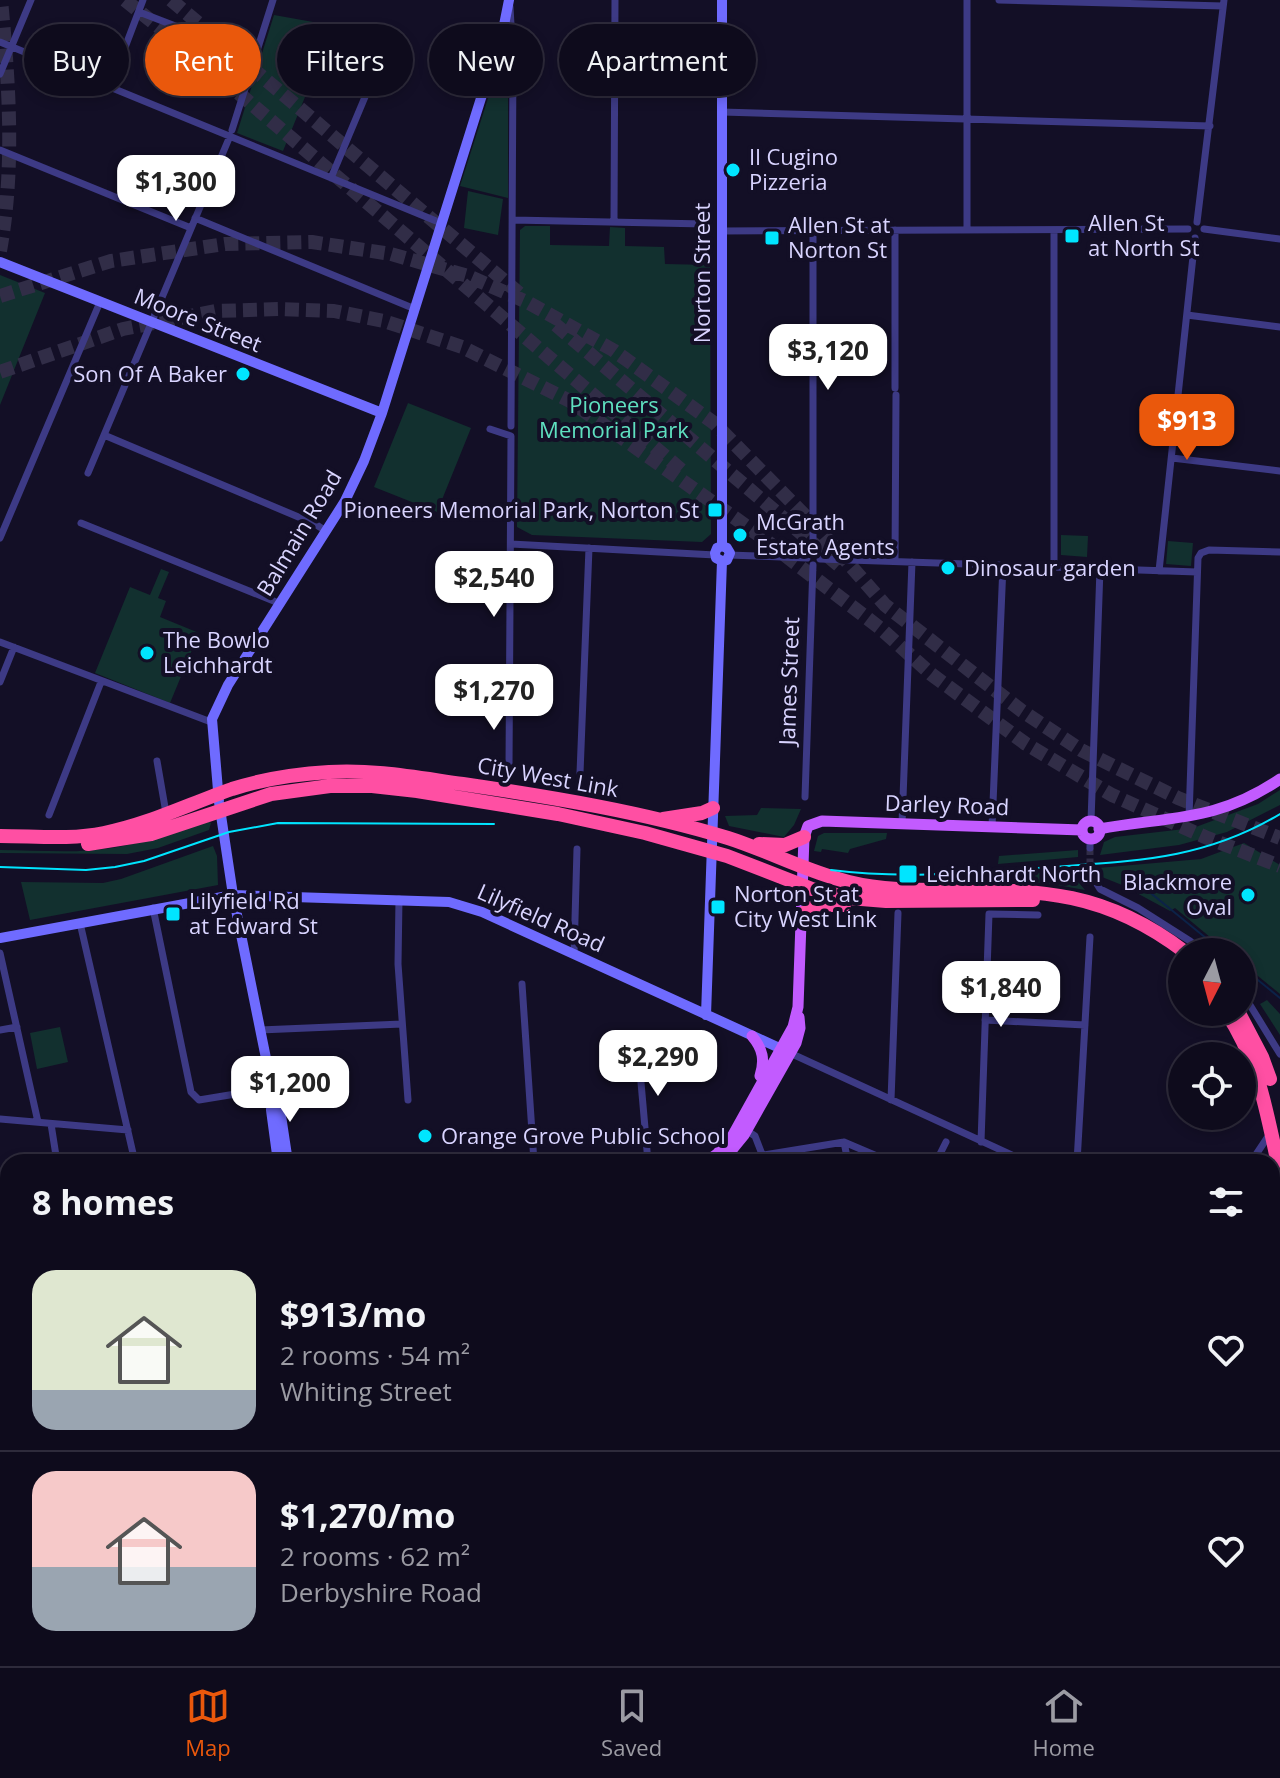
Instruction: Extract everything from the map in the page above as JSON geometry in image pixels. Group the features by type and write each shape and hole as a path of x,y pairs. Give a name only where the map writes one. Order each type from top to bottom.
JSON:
{"highway":[{"name":"City West Link","path":"0,836 86,836 166,815 220,808 283,776 366,772 517,792 657,820 747,845 851,883 880,888 1015,889 1066,895 1116,910 1168,940"},
{"name":"City West Link","path":"0,844 72,845 122,840 151,834 220,808 271,794 307,788 372,786 558,814 669,838 802,886 867,899"},
{"path":"657,820 702,813 713,808"},
{"path":"747,845 785,845 807,830"},
{"path":"801,915 817,905 850,905 867,899 1032,900 1063,904 1114,920 1140,932 1168,952"},
{"path":"1234,1026 1247,1048 1274,1124"},
{"path":"1245,1026 1262,1057 1278,1154"}],"main road":[{"name":"Balmain Road","path":"502,24 509,0"},
{"name":"Norton Street","path":"706,1015 722,554 722,0"},
{"name":"Balmain Road","path":"211,722 228,685 351,490 382,413 481,96"},
{"name":"Moore Street","path":"0,262 382,413"},
{"path":"211,722 233,895 272,1088 280,1109 287,1154"},
{"name":"Darley Road","path":"807,830 826,821 1090,833 1208,814 1239,803 1280,779"},
{"path":"715,1154 742,1128 800,1028 802,886 807,830"},
{"name":"Lilyfield Road","path":"0,938 233,895 399,899 459,904 786,1051"},
{"path":"731,1154 757,1089 763,1058 752,1036"},
{"path":"757,1089 786,1051"},
{"path":"272,1088 271,1110 277,1154"}],"street":[{"path":"0,74 31,0"},
{"path":"129,38 143,0"},
{"path":"261,40 273,0"},
{"path":"509,0 511,24"},
{"path":"614,221 615,0"},
{"path":"967,0 967,230"},
{"path":"999,0 1224,3 1197,222"},
{"path":"139,12 170,24"},
{"path":"0,42 24,52"},
{"path":"129,94 231,133 441,223"},
{"path":"88,473 231,133 243,96"},
{"path":"331,178 365,96"},
{"path":"511,426 513,96"},
{"path":"722,112 1210,126"},
{"path":"0,150 191,228"},
{"path":"195,218 415,309"},
{"path":"513,220 705,224"},
{"path":"1188,229 1197,222"},
{"path":"1197,222 1204,229 1280,239"},
{"path":"722,231 1188,229"},
{"path":"1188,229 1195,238"},
{"path":"1195,238 1200,237 1204,229"},
{"path":"895,230 895,561"},
{"path":"1054,230 1054,567"},
{"path":"813,232 810,555 813,565 820,559 1197,572"},
{"path":"1159,571 1195,238"},
{"path":"0,538 100,302"},
{"path":"1187,315 1280,327"},
{"path":"490,429 511,436 509,768"},
{"path":"104,435 326,531"},
{"path":"1172,458 1280,471"},
{"path":"81,523 281,604"},
{"path":"511,544 722,554 819,554 820,559"},
{"path":"580,773 589,548"},
{"path":"1189,817 1199,555 1209,550 1280,552"},
{"path":"902,824 912,562"},
{"name":"James Street","path":"805,797 813,565"},
{"path":"992,827 1003,565"},
{"path":"1090,833 1100,569"},
{"path":"0,642 211,722"},
{"path":"0,682 14,647"},
{"path":"49,815 101,682"},
{"path":"157,761 166,815"},
{"path":"574,954 577,849"},
{"path":"1090,873 1100,889 1138,908 1185,938"},
{"path":"399,899 398,965 408,1100"},
{"path":"153,908 191,1092 199,1100 272,1088"},
{"path":"891,1100 898,913"},
{"path":"981,1142 989,914 1038,915"},
{"path":"80,923 133,1154"},
{"path":"1077,1154 1090,937"},
{"path":"0,953 38,1122"},
{"path":"522,984 533,1154"},
{"path":"1256,1012 1280,1054"},
{"path":"985,1020 1085,1025"},
{"path":"260,1030 402,1024"},
{"path":"0,1030 17,1027"},
{"path":"637,1037 647,1154"},
{"name":"Lilyfield Road","path":"786,1051 1009,1154"},
{"path":"0,1119 128,1130"},
{"path":"51,1124 56,1154"},
{"path":"1256,1154 1274,1124"},
{"path":"742,1128 755,1136 762,1154"},
{"path":"788,1154 844,1142 872,1154"},
{"path":"844,1142 846,1154"},
{"path":"940,1154 946,1142"}],"green space":[{"path":"274,15 324,24 277,24 277,96 305,96 283,151 237,133 249,96 261,96 261,56"},
{"path":"489,96 508,96 508,198 460,186"},
{"path":"468,191 503,199 498,235 464,228"},
{"name":"Pioneers Memorial Park","path":"525,226 550,226 550,245 609,246 610,227 625,228 625,246 664,247 665,264 710,265 711,534 702,542 532,535 517,527 520,230"},
{"path":"0,275 45,293 0,405"},
{"path":"408,403 471,428 437,512 374,487"},
{"path":"1061,535 1088,536 1087,557 1061,555"},
{"path":"1168,541 1193,543 1191,566 1166,564"},
{"name":"The Bowlo Leichhardt","path":"161,569 169,572 158,598 166,601 160,617 199,633 170,703 95,673 130,587 150,595"},
{"path":"1280,790 1280,805 1227,832 1179,845 1100,855 1104,842 1115,837 1193,828 1258,804"},
{"path":"761,808 801,809 784,837 729,826 725,816 757,815"},
{"path":"207,820 211,823 209,830 158,848 127,854 0,853 0,850 112,848 148,840"},
{"path":"824,833 887,833 886,839 850,849 848,853 822,849 821,852 814,851 818,836"},
{"path":"1244,843 1280,865 1280,994 1256,974 1256,938 1211,938 1175,908 1170,911 1102,877 1098,868 1201,859"},
{"path":"213,846 217,856 218,885 30,920 21,882 103,883"},
{"path":"1078,850 1078,857 998,864 999,856"},
{"path":"1074,869 1074,877 1085,890 1046,883 978,882 977,879 1001,877"},
{"path":"1267,1000 1280,1014 1280,1035 1260,1004"},
{"path":"60,1027 68,1062 37,1069 30,1033"}],"waterway":[{"path":"1136,881 1206,938"},
{"path":"1256,978 1280,998"}],"tunnel":[{"path":"0,251 9,157 1,0"},
{"path":"125,0 685,473"},
{"path":"171,0 519,293"},
{"path":"0,296 111,261 225,244 312,242 391,254 468,276 529,303 613,350 714,423 821,532 885,605 1022,711 1081,750 1178,798 1280,838"},
{"path":"0,372 123,329 216,311 334,311 384,321 462,347 570,401 756,533 880,628 931,674 1026,744 1112,795 1205,837 1280,866"},
{"path":"556,325 842,568"},
{"path":"1090,848 1090,873"}],"tram line":[{"path":"831,870 934,874 1133,860 1221,842 1280,814"},
{"path":"0,867 86,870 115,867 144,861 229,832 278,823 494,824"}],"place":[{"name":"Il Cugino Pizzeria","path":"733,170"},
{"name":"Allen St at North St","path":"1072,236"},
{"name":"Allen St at Norton St","path":"772,238"},
{"name":"Son Of A Baker","path":"243,374"},
{"name":"Pioneers Memorial Park, Norton St","path":"715,510"},
{"name":"McGrath Estate Agents","path":"740,535"},
{"name":"Dinosaur garden","path":"948,568"},
{"name":"The Bowlo Leichhardt","path":"147,653"},
{"name":"Leichhardt North","path":"908,874"},
{"name":"Blackmore Oval","path":"1248,895"},
{"name":"Norton St at City West Link","path":"718,907"},
{"name":"Lilyfield Rd at Edward St","path":"173,914"},
{"name":"Orange Grove Public School","path":"425,1136"}]}
